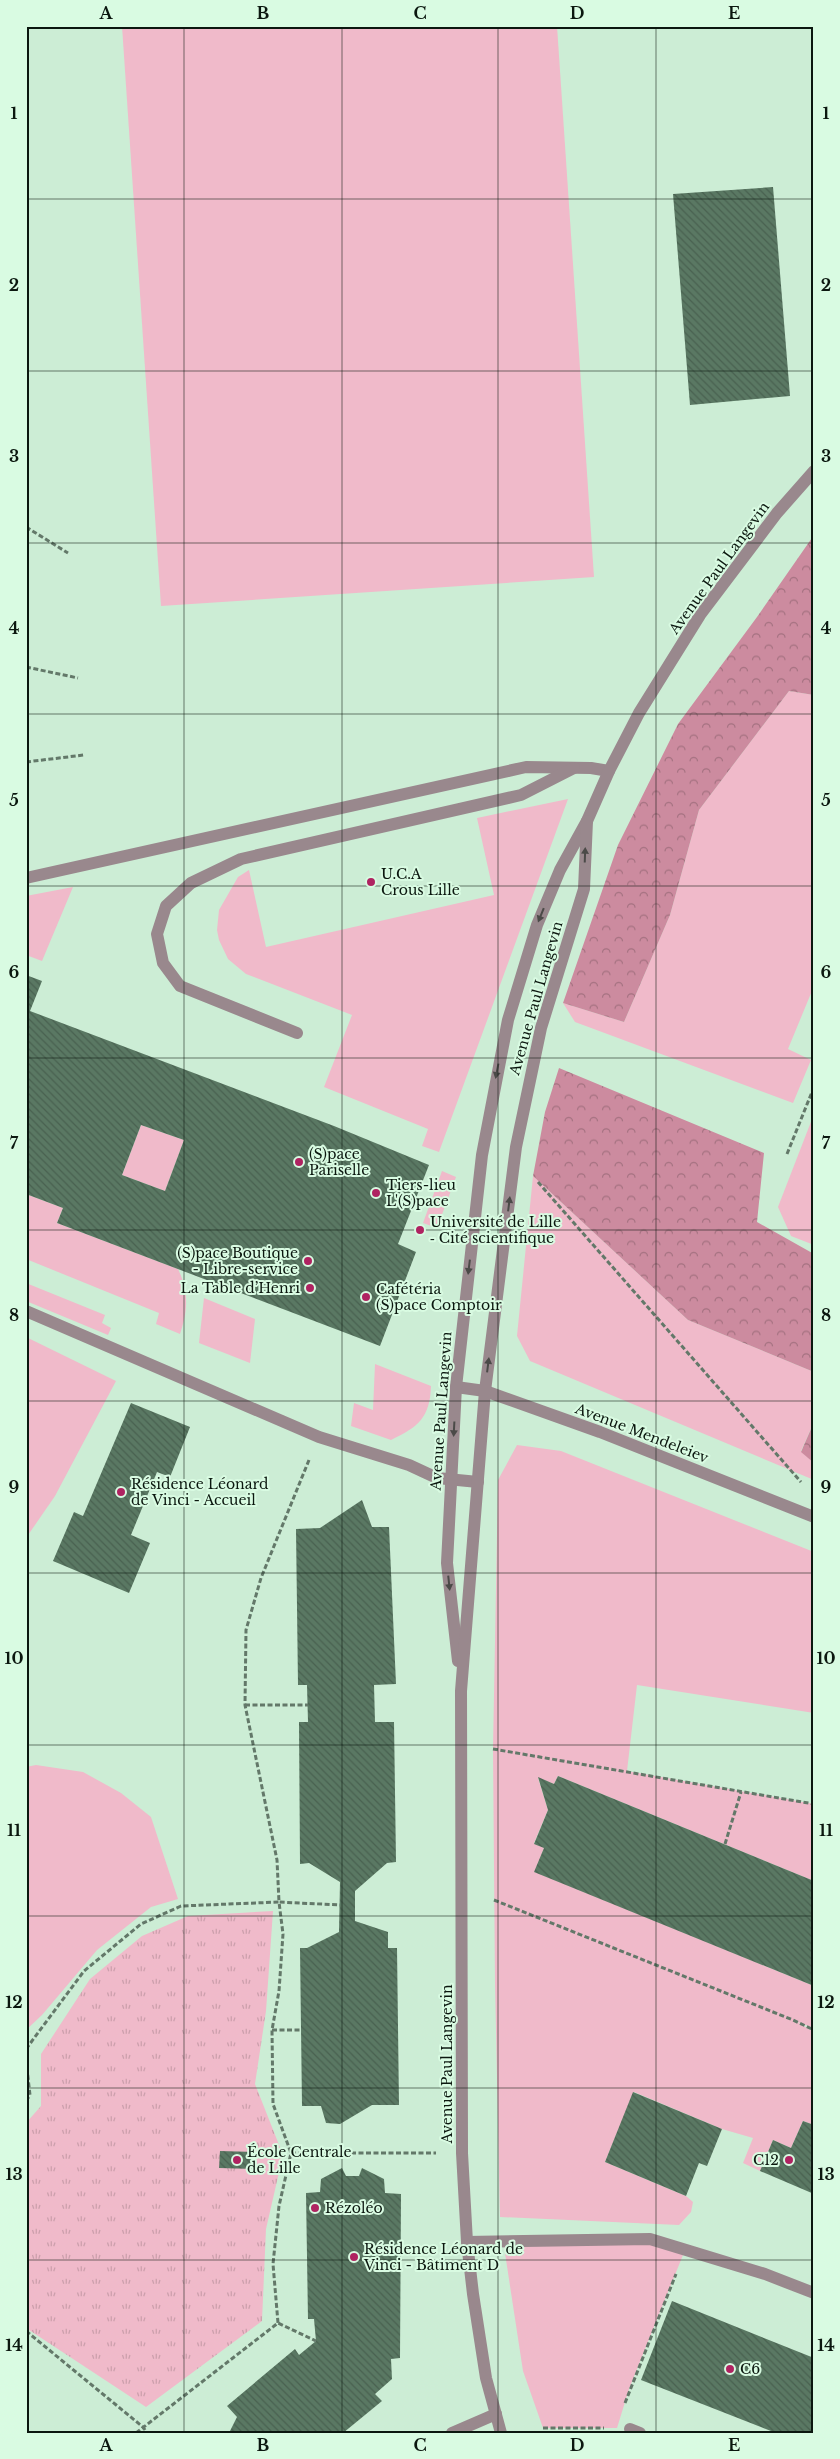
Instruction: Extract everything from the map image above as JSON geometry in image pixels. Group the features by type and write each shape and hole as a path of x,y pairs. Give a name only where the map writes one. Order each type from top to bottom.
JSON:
{"street":[{"name":"Avenue Paul Langevin","path":"461,1691 447,1563 456,1387 482,1155 500,1053 537,925 560,870 587,822 609,771 639,713 700,615 777,513 814,471"},
{"path":"26,878 526,767 609,771"},
{"path":"297,1033 180,986 164,962 157,934 166,906 191,883 241,859 521,795 574,768"},
{"name":"Avenue Paul Langevin","path":"501,2433 486,2378 467,2242 462,2153 461,1691 485,1391 522,1108 540,1028 584,889 587,822"},
{"path":"26,1311 257,1412 319,1437 409,1465 437,1478 478,1482"},
{"name":"Avenue Mendeleiev","path":"456,1387 485,1391 600,1432 814,1517"},
{"path":"467,2242 650,2239 765,2274 814,2293"},
{"path":"452,2433 496,2414"}],"path":[{"path":"26,527 68,553"},
{"path":"26,667 78,678"},
{"path":"26,762 84,755"},
{"path":"788,1154 814,1087"},
{"path":"533,1176 804,1486"},
{"path":"278,2323 273,2264 278,2206 291,2153 273,2104 272,2030 279,1991 283,1934 277,1860 244,1705 246,1630 261,1578 319,1437"},
{"path":"244,1705 308,1705"},
{"path":"493,1749 814,1804"},
{"path":"724,1844 741,1792"},
{"path":"494,1900 814,2030"},
{"path":"26,2050 84,1971 141,1924 181,1906 279,1902 340,1905"},
{"path":"272,2030 301,2030"},
{"path":"26,2060 30,2094 26,2101"},
{"path":"291,2153 462,2153"},
{"path":"542,2428 629,2430 629,2389 685,2250"},
{"path":"278,2323 316,2341"},
{"path":"136,2433 278,2323"},
{"path":"26,2331 143,2427 147,2433"}],"green space":[{"path":"122,26 557,26 594,577 161,606"},
{"path":"814,535 814,695 789,691 699,810 670,915 624,1022 563,1003 618,845 678,724 757,617"},
{"path":"789,691 814,695 814,986 788,1049 811,1060 793,1103 575,1022 563,1003 624,1022 670,915 699,810"},
{"path":"568,799 439,1152 422,1146 428,1129 324,1087 352,1015 246,974 228,959 219,940 217,930 219,910 238,877 249,870 266,947 494,895 477,818"},
{"path":"73,887 42,961 26,955 26,896"},
{"path":"559,1068 764,1153 757,1222 814,1254 814,1372 688,1320 533,1176 545,1112"},
{"path":"814,1114 814,1245 791,1236 778,1207"},
{"path":"141,1125 184,1140 165,1191 122,1175"},
{"path":"442,1171 456,1177 437,1228 423,1223"},
{"path":"533,1176 688,1320 814,1372 814,1422 801,1451 814,1463 814,1480 530,1361 517,1336"},
{"path":"26,1194 63,1208 57,1223 178,1269 186,1293 185,1317 180,1334 156,1324 159,1313 26,1259"},
{"path":"26,1283 105,1315 102,1323 111,1328 108,1335 26,1301"},
{"path":"204,1298 255,1319 250,1363 199,1343"},
{"path":"26,1337 116,1381 55,1496 26,1538"},
{"path":"375,1364 431,1386 428,1406 421,1420 408,1431 391,1440 351,1426 354,1403 373,1410"},
{"path":"814,1422 814,1463 801,1452"},
{"path":"517,1445 561,1451 814,1552 814,1713 637,1685 627,1771 814,1804 814,1881 558,1776 554,1784 538,1778 548,1810 534,1843 544,1848 535,1872 814,1986 814,2028 797,2022 814,2032 814,2125 803,2121 791,2148 773,2140 760,2171 743,2163 753,2138 722,2129 634,2092 605,2162 686,2196 693,2202 691,2212 679,2225 500,2217 495,1984 493,1749 498,1480"},
{"path":"36,1765 83,1772 121,1793 151,1817 178,1899 151,1907 97,1950 42,2015 26,2030 26,1767"},
{"path":"273,1911 266,2011 255,2084 283,2155 266,2229 262,2321 146,2407 26,2328 26,2123 41,2106 41,2054 90,1979 142,1936 188,1916"},
{"path":"650,2239 685,2250 629,2389 617,2428 543,2428 523,2371 503,2240"}],"building":[{"path":"773,187 790,396 690,405 673,194"},
{"name":"(S)pace Pariselle","path":"26,975 42,981 30,1011 334,1126 429,1165 398,1244 416,1252 380,1346 57,1223 63,1208 26,1194","holes":["141,1125 184,1140 165,1191 122,1175"]},
{"name":"Résidence Léonard de Vinci - Accueil","path":"131,1403 190,1427 170,1477 157,1472 131,1535 150,1543 129,1593 53,1561 74,1512 83,1516"},
{"path":"362,1500 372,1527 389,1527 396,1684 374,1685 375,1722 394,1722 396,1862 387,1863 355,1891 355,1921 388,1932 388,1948 397,1948 399,2105 372,2105 340,2124 326,2123 321,2106 302,2106 300,1948 307,1948 339,1932 340,1882 309,1863 300,1864 299,1722 308,1722 307,1685 298,1685 296,1529 320,1528"},
{"path":"558,1776 814,1881 814,1986 534,1872 544,1848 534,1844 548,1810 538,1777 554,1784"},
{"path":"633,2092 722,2129 707,2166 699,2163 686,2196 605,2162"},
{"name":"C12","path":"803,2121 814,2125 814,2194 760,2171 773,2140 791,2148"},
{"name":"École Centrale de Lille","path":"220,2151 255,2152 254,2169 219,2168"},
{"name":"Résidence Léonard de Vinci - Bâtiment D","path":"342,2168 346,2176 359,2176 362,2168 384,2179 385,2193 401,2194 400,2358 391,2359 392,2379 375,2394 382,2401 343,2433 229,2433 237,2417 227,2406 295,2349 299,2355 316,2341 314,2319 308,2319 306,2193 320,2192 321,2179"},
{"name":"C6","path":"672,2301 814,2358 814,2433 776,2433 641,2380"}],"place":[{"name":"U.C.A Crous Lille","path":"371,882"},
{"name":"(S)pace Pariselle","path":"299,1162"},
{"name":"Tiers-lieu L'(S)pace","path":"376,1193"},
{"name":"Université de Lille ‐ Cité scientifique","path":"420,1230"},
{"name":"(S)pace Boutique - Libre-service","path":"308,1261"},
{"name":"La Table d’Henri","path":"310,1288"},
{"name":"Cafétéria (S)pace Comptoir","path":"366,1297"},
{"name":"Résidence Léonard de Vinci - Accueil","path":"121,1492"},
{"name":"École Centrale de Lille","path":"237,2160"},
{"name":"C12","path":"789,2160"},
{"name":"Rézoléo","path":"315,2208"},
{"name":"Résidence Léonard de Vinci - Bâtiment D","path":"354,2257"},
{"name":"C6","path":"730,2369"}]}
